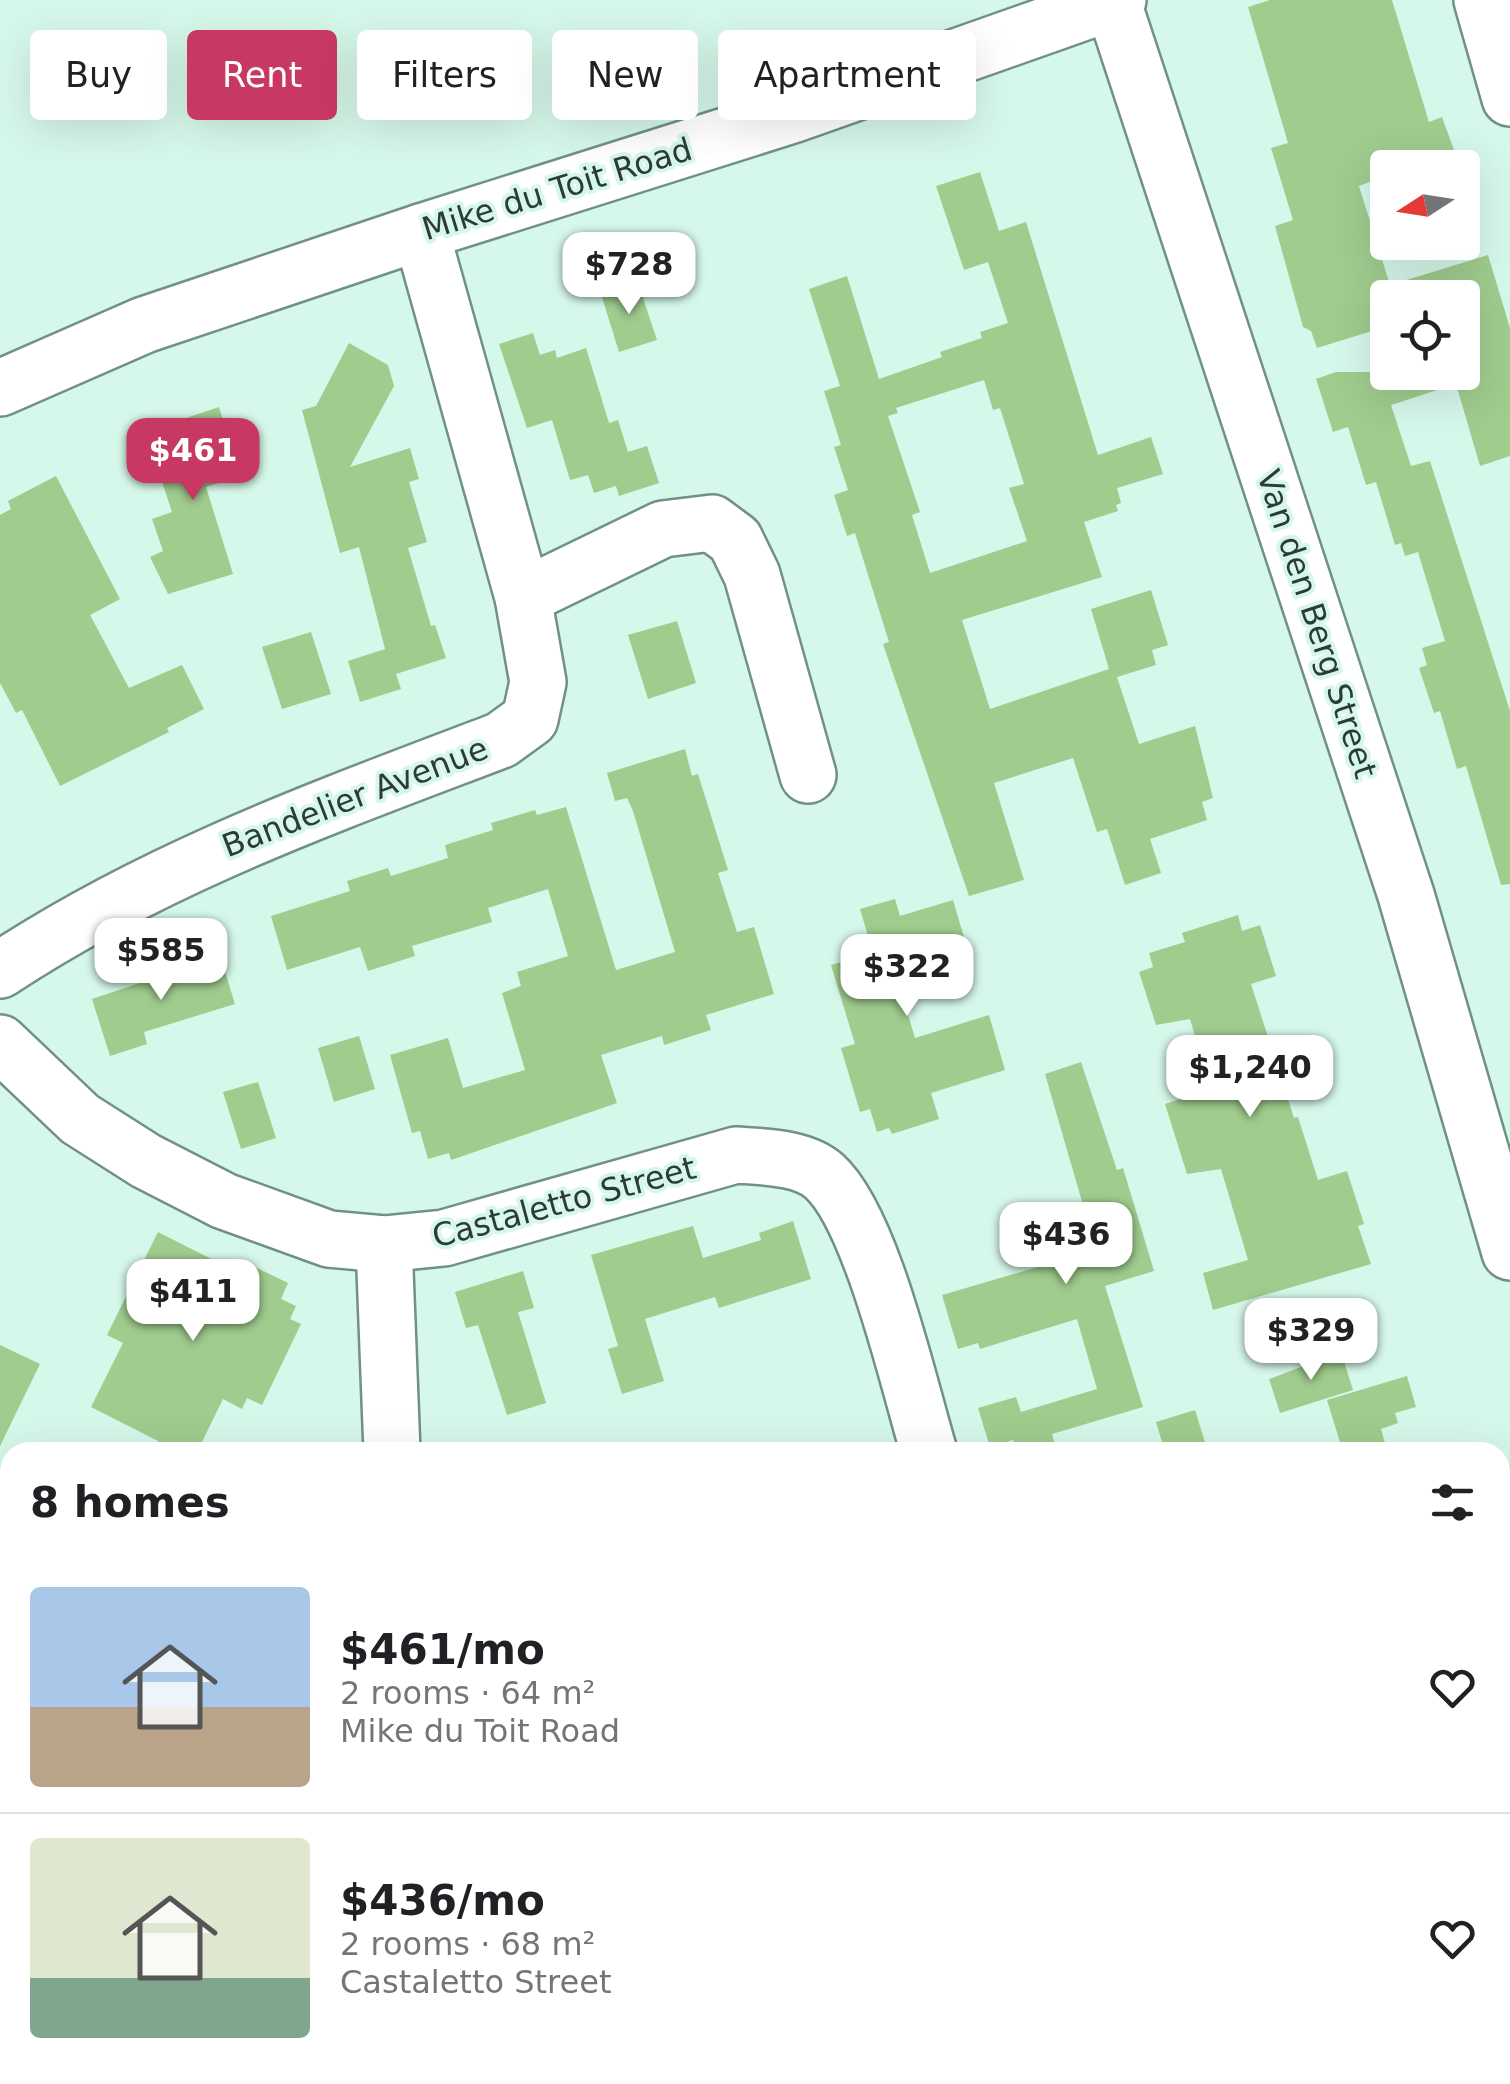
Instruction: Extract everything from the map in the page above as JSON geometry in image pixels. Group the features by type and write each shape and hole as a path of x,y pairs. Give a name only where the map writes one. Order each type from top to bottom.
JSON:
{"street":[{"path":"1482,0 1510,98"},
{"name":"Mike du Toit Road","path":"0,388 144,325 421,232 792,115 1115,1"},
{"name":"Van den Berg Street","path":"1115,1 1406,895 1510,1252"},
{"name":"Bandelier Avenue","path":"0,970 74,920 226,845 502,740 530,719 538,682 523,597 421,232"},
{"path":"523,597 663,528 712,523 735,540 752,574 808,774"},
{"name":"Castaletto Street","path":"0,1043 80,1119 146,1161 224,1201 330,1239 384,1244 444,1238 736,1155 781,1158 821,1173 844,1199 864,1239 926,1442"},
{"path":"384,1244 392,1442"}],"building":[{"path":"1270,0 1392,0 1429,122 1442,117 1454,150 1370,150 1370,182 1359,186 1370,221 1370,260 1382,260 1388,280 1370,280 1370,332 1317,348 1311,331 1303,327 1275,226 1293,220 1271,148 1288,143 1248,7"},
{"path":"980,172 999,231 1026,222 1098,455 1151,437 1163,474 1117,488 1121,503 1116,505 1118,511 1084,522 1102,577 962,620 990,709 1109,669 1091,609 1151,590 1168,645 1152,650 1156,665 1117,677 1139,744 1195,726 1213,798 1202,802 1207,820 1150,839 1161,873 1125,885 1107,829 1097,832 1073,758 994,783 1024,880 969,896 883,644 889,642 855,533 847,536 834,495 848,490 834,447 841,445 824,391 840,386 809,289 847,276 879,379 942,357 940,352 982,338 980,332 1008,323 988,262 964,270 936,186","holes":["984,380 993,410 1000,408 1024,484 1009,488 1027,541 930,573 912,515 920,512 888,416 898,413 896,408"]},
{"path":"1488,255 1510,328 1510,456 1480,466 1458,390 1480,390 1480,280 1406,280"},
{"path":"638,283 657,340 619,352 601,294"},
{"path":"533,333 540,355 555,350 557,358 586,348 609,423 618,420 628,452 647,446 659,483 619,496 616,486 594,493 588,475 570,480 552,420 527,428 499,344"},
{"path":"349,343 388,365 394,386 350,467 410,448 419,479 409,482 427,542 408,548 431,626 435,625 446,658 396,674 401,689 360,702 348,661 385,649 359,547 340,553 302,410 316,406"},
{"path":"1336,372 1370,372 1370,390 1437,390 1391,405 1411,466 1430,461 1510,711 1510,884 1501,885 1466,766 1457,769 1440,711 1434,713 1419,668 1427,665 1422,648 1445,641 1418,552 1405,556 1401,543 1395,545 1376,482 1366,485 1348,427 1333,432 1316,379"},
{"path":"219,407 241,476 206,487 233,574 168,594 150,557 163,551 152,519 172,512 150,445 191,432 186,418"},
{"path":"56,476 120,599 90,615 129,688 182,665 204,709 167,728 169,732 60,786 22,710 16,713 0,683 0,515 11,509 8,501"},
{"path":"677,621 696,683 648,699 628,635"},
{"path":"311,632 331,694 282,709 262,647"},
{"path":"685,749 692,776 698,774 728,870 718,873 737,932 754,927 774,994 706,1015 711,1030 664,1045 662,1036 601,1055 617,1103 451,1160 449,1153 428,1159 420,1131 412,1133 390,1055 448,1038 463,1088 525,1070 502,993 521,986 517,972 568,956 548,889 488,908 492,922 412,946 415,956 368,971 360,947 287,970 271,916 350,891 347,881 388,868 391,876 448,858 445,845 493,830 491,823 535,810 537,815 566,807 616,970 675,952 633,811 627,798 615,801 607,773"},
{"path":"895,899 900,916 953,900 969,954 896,976 915,1038 989,1015 1005,1070 931,1093 939,1119 892,1134 889,1128 877,1132 870,1109 860,1112 841,1048 855,1044 831,965 873,953 860,909"},
{"path":"1238,915 1242,931 1260,925 1276,976 1251,984 1294,1118 1298,1117 1318,1180 1347,1171 1364,1224 1358,1226 1371,1264 1213,1310 1203,1273 1248,1260 1221,1169 1187,1174 1165,1104 1211,1089 1190,1019 1156,1025 1139,972 1153,967 1149,953 1185,942 1182,933"},
{"path":"220,956 235,1004 144,1032 147,1044 110,1056 92,999"},
{"path":"359,1036 375,1089 334,1102 318,1048"},
{"path":"1081,1062 1117,1170 1123,1168 1154,1271 1105,1286 1143,1407 1052,1434 1054,1442 988,1442 978,1408 1016,1397 1021,1412 1097,1389 1077,1319 980,1349 978,1343 958,1349 942,1295 1096,1250 1045,1074"},
{"path":"258,1082 276,1138 241,1149 223,1092"},
{"path":"793,1221 811,1279 719,1308 715,1297 645,1319 664,1381 622,1394 608,1349 618,1346 591,1255 693,1226 703,1258 761,1240 759,1233"},
{"path":"158,1232 241,1274 247,1263 288,1283 281,1299 296,1306 290,1319 301,1324 262,1405 247,1398 242,1409 223,1399 202,1442 158,1442 91,1407 123,1343 107,1335"},
{"path":"523,1271 534,1308 518,1312 546,1403 507,1415 478,1325 466,1328 455,1292"},
{"path":"0,1345 40,1364 0,1442"},
{"path":"1341,1352 1353,1390 1280,1413 1269,1379"},
{"path":"1407,1376 1416,1407 1395,1413 1398,1423 1381,1429 1385,1442 1340,1442 1327,1400"},
{"path":"1195,1410 1205,1442 1162,1442 1156,1422"}]}
